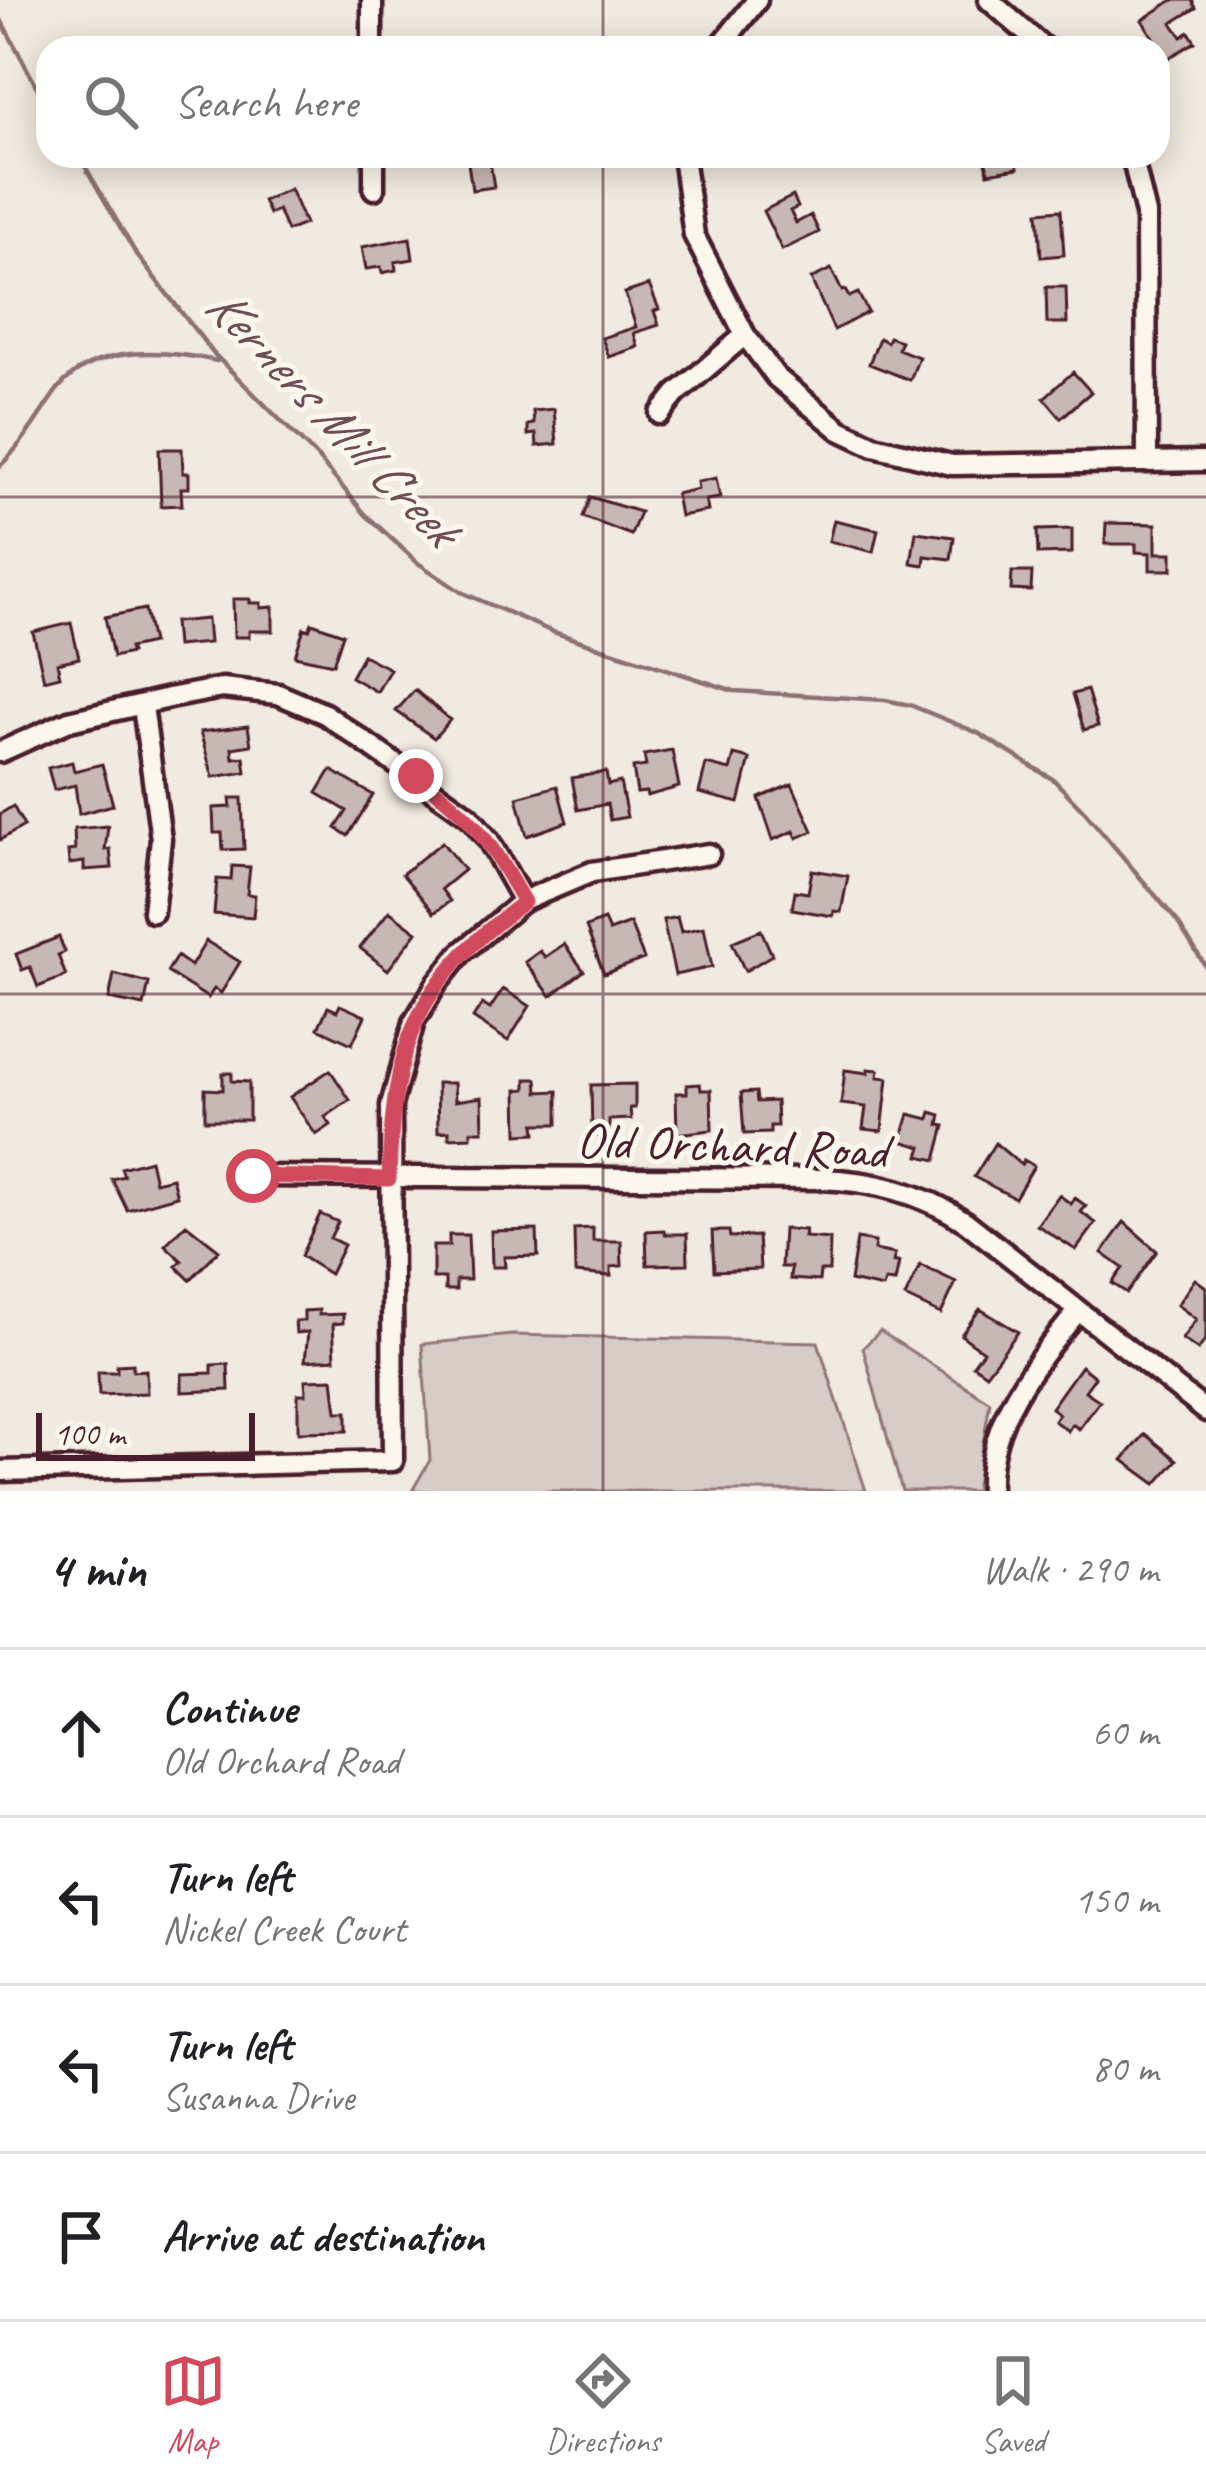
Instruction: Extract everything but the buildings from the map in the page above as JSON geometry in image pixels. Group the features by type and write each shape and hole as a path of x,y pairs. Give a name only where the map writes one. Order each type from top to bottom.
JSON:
{"street":[{"path":"372,0 372,36"},
{"path":"728,36 757,0"},
{"path":"989,0 1030,36"},
{"path":"374,168 374,189"},
{"path":"685,168 694,235 746,335 776,377 840,430 874,446 952,465 1206,461"},
{"path":"1135,168 1146,214 1147,461"},
{"path":"660,414 676,394 746,335"},
{"path":"0,752 69,722 222,688 290,698 325,714 469,816 488,839 524,902"},
{"path":"143,706 161,839 153,912"},
{"path":"0,1471 72,1481 394,1461 391,1105 414,1022 461,953 524,902 592,872 709,854"},
{"name":"Old Orchard Road","path":"253,1176 857,1180 934,1201 1206,1411"},
{"path":"990,1491 996,1446 1009,1409 1026,1376 1078,1311"}],"shaded area":[{"path":"880,1331 990,1402 975,1491 902,1491 863,1348"},
{"path":"512,1335 818,1342 866,1491 412,1491 430,1460 422,1344"}],"waterway":[{"name":"Kerners Mill Creek","path":"0,18 36,86"},
{"name":"Kerners Mill Creek","path":"86,168 136,254 213,353 317,457 366,515 418,563 461,592 553,632 734,691 885,700 910,705 978,733 1054,780 1177,921 1206,967"},
{"path":"0,466 57,390 90,364 154,353 217,361"}],"route":[{"path":"253,1176 389,1179 391,1105 414,1022 461,953 524,902 488,839 469,816 416,776"}]}
